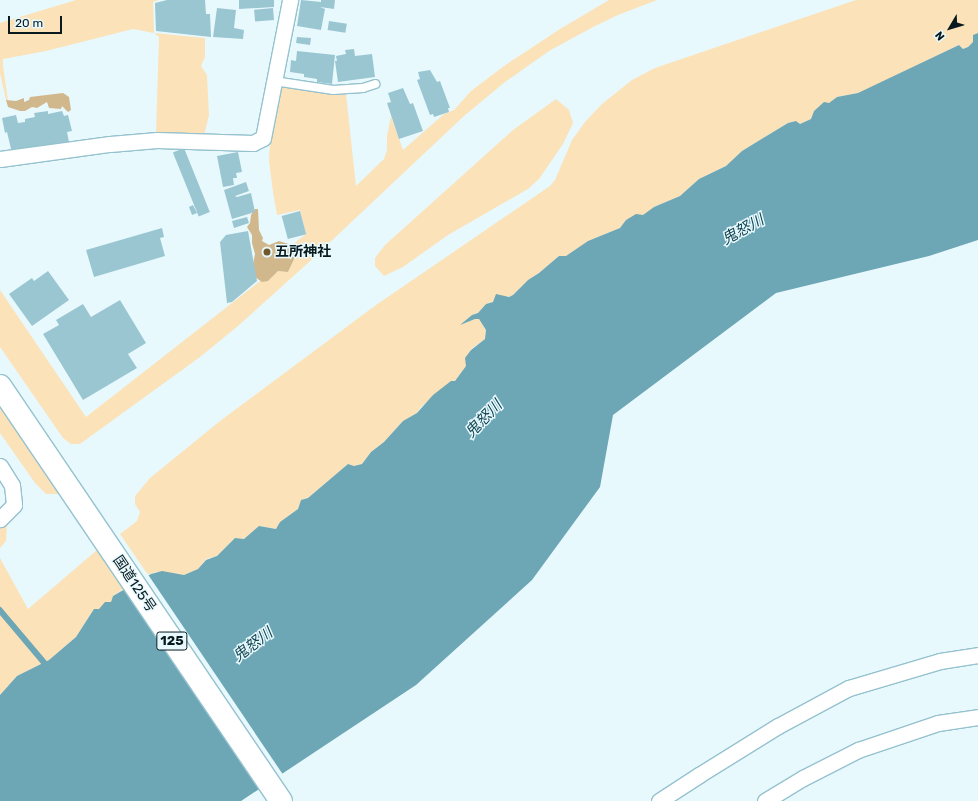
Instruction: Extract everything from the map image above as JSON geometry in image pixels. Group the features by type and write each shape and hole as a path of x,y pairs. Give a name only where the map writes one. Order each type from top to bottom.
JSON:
{"highway":[{"name":"国道125号","path":"0,386 281,801"}],"street":[{"path":"0,159 103,144 157,140 253,143 263,138 290,0"},
{"path":"0,466 12,484 14,505 0,520"},
{"path":"659,801 698,775 778,726 849,688 940,661 978,655"},
{"path":"765,801 803,778 858,750 938,723 978,717"}],"lane":[{"path":"274,80 333,90 363,88 375,84"}],"shaded area":[{"path":"76,0 159,0 153,2 154,33 133,29 46,51 3,59 8,100 6,100 0,73 0,23"},
{"path":"609,0 657,0 618,15 593,27 549,51 505,82 464,116 308,263 238,326 200,357 80,444 71,444 63,438 0,347 0,290 86,417 260,281 268,281 278,271 288,272 296,255 292,245 306,234 300,210 277,215 273,192 269,161 270,139 278,98 282,88 287,86 316,92 346,94 356,186 384,159 387,150 387,136 391,116 403,150 444,114 454,110 471,91 504,66 560,29"},
{"path":"856,0 978,0 978,33 973,35 974,42 968,47 963,49 959,45 868,89 858,93 837,97 829,104 814,111 811,119 800,124 796,121 788,123 742,151 726,166 699,179 680,196 654,207 644,215 626,220 620,228 588,241 566,256 559,256 528,280 513,295 486,304 478,313 472,315 462,324 479,319 486,330 485,339 471,349 466,366 455,381 421,407 417,413 403,421 384,442 371,452 362,464 354,466 348,464 308,498 301,500 298,509 280,522 276,529 259,526 244,539 235,538 217,556 206,559 198,569 184,575 155,572 148,575 120,534 137,521 140,512 135,504 135,496 150,478 220,421 376,305 550,186 555,180 572,140 585,122 602,104 632,80 655,68"},
{"path":"154,33 205,38 205,57 201,66 207,75 209,115 204,136 156,132 159,37"},
{"path":"63,93 69,97 71,110 68,112 62,106 61,109 49,108 47,102 37,108 32,107 25,111 20,111 8,107 6,100 16,101 24,98 24,102 29,100 30,97"},
{"path":"556,99 569,110 573,123 563,144 539,179 528,189 448,235 403,267 384,276 375,266 375,258 385,245 513,130"},
{"path":"255,209 258,209 259,230 263,238 262,241 269,245 279,241 292,245 296,255 288,272 278,271 268,281 262,282 255,277 253,264 255,254 252,243 252,235 247,227 250,223 251,215"},
{"path":"0,397 62,494 46,494 35,483 0,433"},
{"path":"7,522 6,541 0,548 0,529"},
{"path":"97,550 125,588 113,596 111,602 99,609 94,609 76,637 49,660 17,676 0,695 0,613 5,616 0,610 0,558 28,609"}],"water":[{"name":"鬼怒川","path":"978,33 978,240 929,256 776,293 613,415 600,487 532,580 416,685 241,801 0,801 0,695 17,676 49,660 76,637 94,609 99,609 105,602 111,602 113,596 151,574 162,571 184,575 198,569 206,560 217,556 235,538 244,539 259,526 276,529 280,522 298,509 301,500 308,498 348,464 354,466 362,464 371,452 384,442 403,421 417,413 433,395 451,381 455,381 466,366 465,358 471,350 485,339 486,330 479,319 475,319 460,325 472,315 478,313 486,304 493,302 496,294 509,297 513,295 528,280 559,256 566,256 588,241 620,228 626,220 636,214 643,215 654,207 680,196 699,179 726,166 742,151 788,123 796,121 800,124 811,119 814,111 824,102 829,103 837,97 858,93 959,45 963,49 968,47 973,42 973,35"}],"pier":[{"path":"147,573 283,775 262,790 125,588"}],"building":[{"path":"167,0 205,0 206,14 210,14 211,37 156,31 155,3"},
{"path":"239,0 274,0 274,7 239,9"},
{"path":"301,0 321,2 321,0 335,0 334,9 320,7 325,9 321,30 297,26"},
{"path":"217,8 236,10 234,28 244,30 243,39 213,37"},
{"path":"273,8 274,20 255,22 254,10"},
{"path":"329,21 347,24 345,33 328,30"},
{"path":"297,37 311,38 310,45 296,43"},
{"path":"354,49 355,56 372,54 375,77 338,82 335,61 337,61 336,56 346,54 345,50"},
{"path":"297,51 335,55 332,84 317,82 317,79 304,77 304,74 290,72 291,60 296,61"},
{"path":"430,70 437,82 440,81 450,108 448,108 449,112 434,117 433,114 430,115 417,80 420,79 418,72"},
{"path":"403,88 410,104 413,103 423,131 399,139 387,103 391,102 388,93"},
{"path":"48,111 48,114 62,111 64,116 68,115 72,131 67,132 69,142 12,153 7,132 5,133 2,118 16,115 18,123 25,122 25,119 35,117 34,113"},
{"path":"184,148 210,212 199,216 173,152"},
{"path":"238,152 242,172 236,173 237,178 233,178 234,185 223,187 217,156"},
{"path":"246,182 249,191 235,196 237,197 251,193 255,212 232,219 224,190"},
{"path":"193,205 197,213 192,215 189,207"},
{"path":"300,211 306,234 288,239 282,216"},
{"path":"247,217 249,223 234,228 232,221"},
{"path":"162,228 164,237 160,238 165,256 94,277 86,250"},
{"path":"248,231 257,281 232,302 227,303 220,242 226,235"},
{"name":"五所神社","path":"271,248 272,256 263,257 262,249"},
{"path":"48,271 69,300 32,326 9,294 32,278 34,281"},
{"path":"120,300 146,343 128,354 137,368 83,400 43,334 59,325 56,320 83,304 91,317"}],"waterway":[{"path":"0,610 44,662"}],"place":[{"name":"五所神社","path":"267,252"}]}
